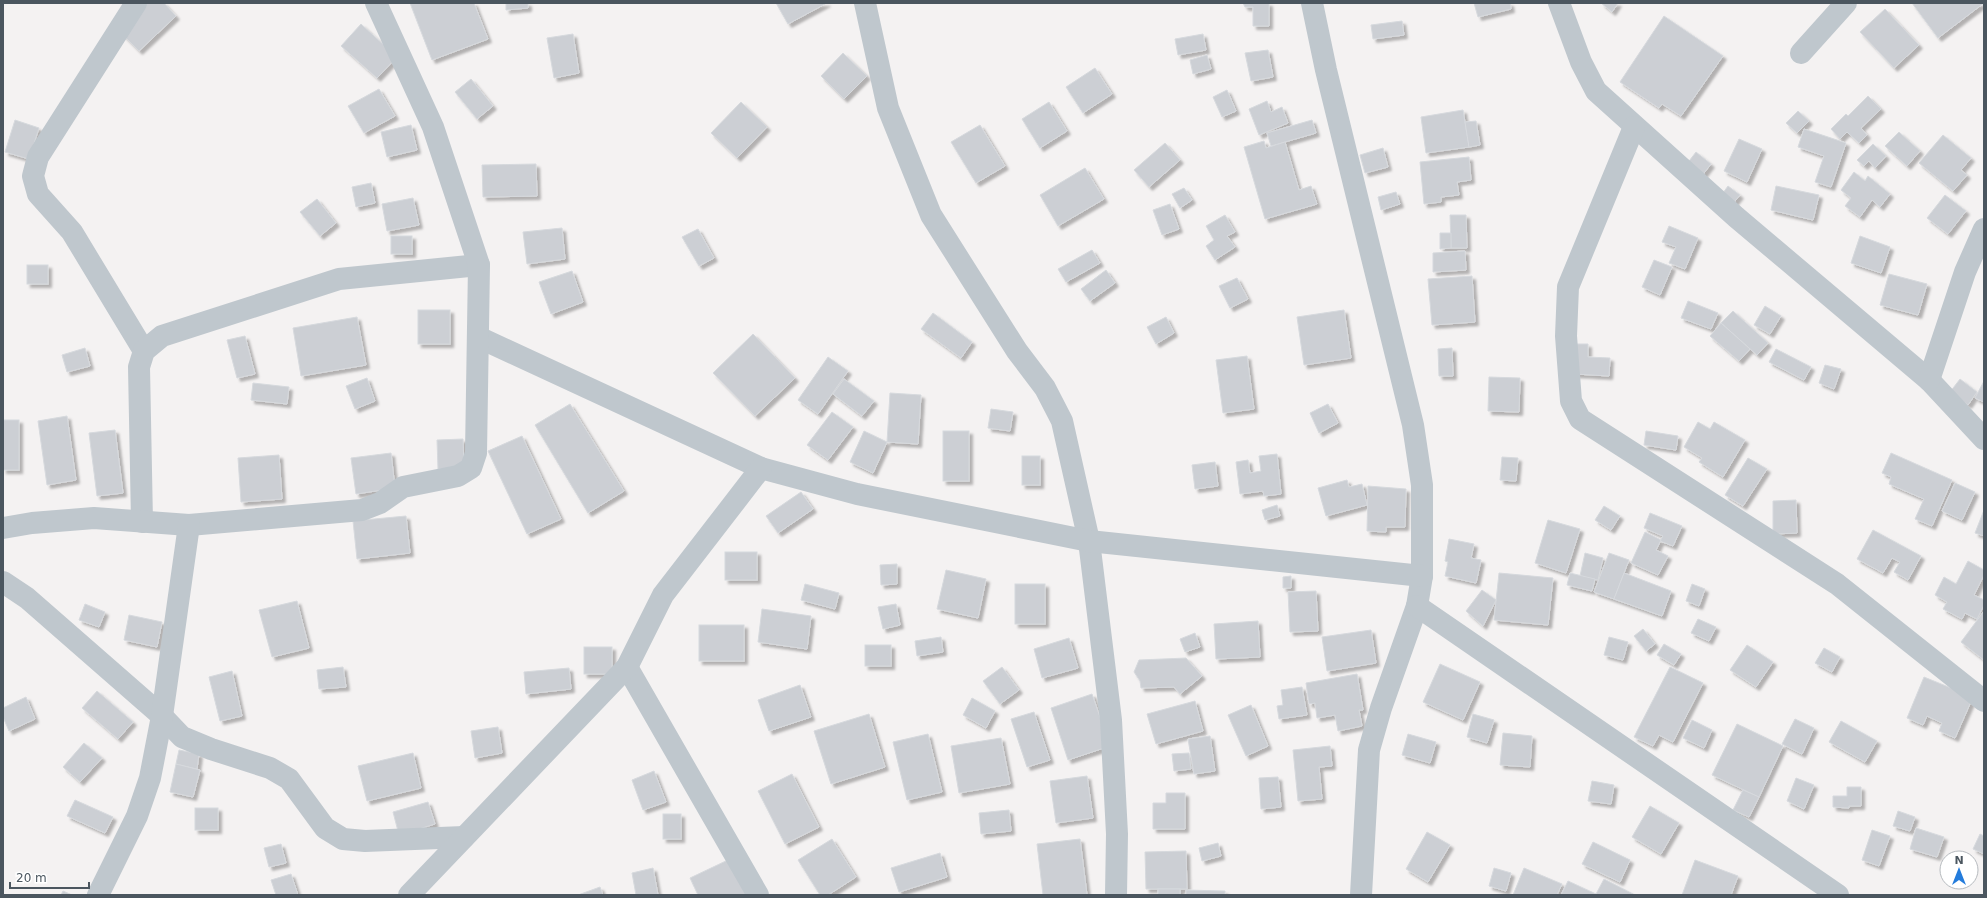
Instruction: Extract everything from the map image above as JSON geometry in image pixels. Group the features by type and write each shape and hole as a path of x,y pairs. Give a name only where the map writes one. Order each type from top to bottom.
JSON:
{"street":[{"path":"136,3 38,158 33,176 38,194 72,232 144,351"},
{"path":"3,528 32,523 94,518 189,525 362,510 380,503 402,487 458,476 471,468 476,453 479,265 433,127 376,3"},
{"path":"865,3 888,108 931,215 1017,351 1045,388 1062,421 1089,541 1111,720 1117,834 1116,895"},
{"path":"1312,3 1326,70 1413,425 1422,485 1422,576 1417,606 1381,708 1369,750 1360,895"},
{"path":"1559,3 1581,62 1596,91 1634,127 1736,217 1929,380 1984,439"},
{"path":"1801,53 1846,3"},
{"path":"1634,127 1568,287 1566,336 1571,401 1580,419 1837,584 1984,701"},
{"path":"1929,380 1965,272 1984,229"},
{"path":"142,522 139,367 144,351 162,336 339,279 479,265"},
{"path":"478,337 762,468 857,494 917,508 1089,541 1422,576"},
{"path":"409,895 627,667 663,595 762,468"},
{"path":"98,895 137,816 150,778 162,716 189,525"},
{"path":"3,582 27,598 162,716 182,737 211,749 270,768 289,779 325,828 343,838 365,841 464,837"},
{"path":"1417,606 1838,895"},
{"path":"627,667 758,895"}],"building":[{"path":"146,3 164,3 176,16 139,51 118,30"},
{"path":"410,3 474,3 488,39 432,60"},
{"path":"506,3 528,3 528,8 506,10"},
{"path":"776,3 827,3 788,24"},
{"path":"1243,3 1269,3 1269,26 1253,26 1253,7 1245,7"},
{"path":"1474,3 1510,3 1511,9 1478,17"},
{"path":"1601,3 1618,3 1612,12"},
{"path":"1912,3 1984,3 1938,38"},
{"path":"1885,9 1919,45 1894,68 1860,32"},
{"path":"1664,16 1723,56 1681,116 1662,104 1659,108 1620,82"},
{"path":"1402,21 1404,35 1373,39 1371,25"},
{"path":"361,24 397,57 377,78 341,46"},
{"path":"573,34 579,73 554,78 547,38"},
{"path":"1203,34 1206,50 1178,55 1175,39"},
{"path":"1268,50 1273,77 1251,81 1245,53"},
{"path":"843,53 867,76 844,99 821,76"},
{"path":"1207,55 1211,69 1193,74 1190,60"},
{"path":"1095,68 1112,94 1083,113 1066,87"},
{"path":"471,79 493,106 477,119 455,92"},
{"path":"379,89 395,116 364,133 348,106"},
{"path":"1227,90 1236,111 1222,117 1213,97"},
{"path":"1868,96 1881,109 1861,128 1867,135 1859,143 1847,132 1840,139 1831,129 1846,114 1848,116"},
{"path":"1267,101 1271,112 1282,107 1288,123 1259,135 1249,109"},
{"path":"741,102 767,127 737,158 711,133"},
{"path":"1049,102 1067,131 1040,148 1022,119"},
{"path":"1463,110 1469,147 1426,153 1421,117"},
{"path":"1798,111 1809,121 1797,133 1786,123"},
{"path":"15,120 39,128 29,159 5,152"},
{"path":"1312,120 1316,133 1271,146 1267,133"},
{"path":"1476,121 1480,145 1469,147 1465,122"},
{"path":"411,125 417,150 387,157 381,132"},
{"path":"980,125 1005,166 976,183 951,142"},
{"path":"1804,129 1846,143 1831,187 1815,182 1824,156 1798,147"},
{"path":"1899,132 1920,151 1907,166 1885,146"},
{"path":"1943,135 1971,158 1961,170 1967,175 1953,191 1919,163"},
{"path":"1739,139 1762,149 1747,182 1724,171"},
{"path":"1264,141 1266,148 1285,142 1299,190 1311,186 1317,204 1265,219 1244,147"},
{"path":"1165,143 1180,160 1149,187 1134,170"},
{"path":"1873,144 1886,156 1875,168 1869,161 1864,166 1857,160"},
{"path":"1383,148 1388,167 1365,173 1360,155"},
{"path":"1696,152 1711,164 1701,177 1686,165"},
{"path":"1469,157 1471,180 1457,182 1459,195 1441,197 1441,202 1424,204 1420,162"},
{"path":"536,164 537,196 483,197 482,165"},
{"path":"1085,168 1104,199 1058,226 1040,195"},
{"path":"1854,172 1865,181 1868,176 1890,194 1880,207 1872,200 1860,217 1845,206 1851,198 1841,190"},
{"path":"371,183 375,203 356,207 352,187"},
{"path":"1728,186 1740,195 1731,206 1720,197"},
{"path":"1776,186 1819,195 1813,220 1771,210"},
{"path":"1184,188 1192,200 1180,208 1172,194"},
{"path":"1396,192 1400,204 1381,210 1378,197"},
{"path":"1945,195 1966,211 1948,234 1927,218"},
{"path":"413,198 419,225 387,231 382,204"},
{"path":"317,199 336,223 320,236 300,212"},
{"path":"1170,204 1179,229 1162,235 1153,210"},
{"path":"1225,215 1235,232 1227,236 1235,247 1215,260 1206,246 1214,240 1206,226"},
{"path":"1450,215 1466,215 1467,248 1451,248"},
{"path":"1669,226 1698,238 1685,269 1669,263 1676,247 1662,242"},
{"path":"562,228 565,259 527,264 523,232"},
{"path":"698,229 714,258 699,266 682,237"},
{"path":"1440,233 1451,233 1451,248 1440,249"},
{"path":"391,236 412,236 412,254 391,254"},
{"path":"1860,236 1890,247 1881,273 1851,263"},
{"path":"1092,250 1100,263 1066,282 1058,269"},
{"path":"1465,251 1466,270 1433,272 1433,253"},
{"path":"1654,260 1672,267 1660,295 1642,287"},
{"path":"27,265 48,265 48,284 27,284"},
{"path":"1106,270 1115,283 1090,301 1081,289"},
{"path":"572,271 583,302 551,314 539,282"},
{"path":"1889,274 1927,284 1918,315 1880,305"},
{"path":"1472,276 1475,322 1432,325 1428,279"},
{"path":"1237,278 1248,299 1230,308 1219,286"},
{"path":"1688,301 1718,313 1711,329 1681,318"},
{"path":"1765,306 1781,316 1770,334 1754,325"},
{"path":"418,310 450,310 450,344 418,344"},
{"path":"1344,310 1351,358 1304,365 1297,317"},
{"path":"1733,311 1768,343 1757,355 1721,323"},
{"path":"933,313 972,342 961,358 921,329"},
{"path":"357,317 366,365 301,376 293,328"},
{"path":"1166,317 1174,333 1156,344 1147,327"},
{"path":"1721,323 1750,349 1739,361 1710,336"},
{"path":"753,334 795,378 755,416 713,373"},
{"path":"245,336 255,374 237,378 227,340"},
{"path":"1572,344 1588,344 1588,357 1610,358 1609,376 1575,374"},
{"path":"85,348 90,366 67,372 62,355"},
{"path":"1452,348 1453,376 1439,376 1438,349"},
{"path":"1776,349 1811,367 1804,380 1769,362"},
{"path":"1247,356 1254,409 1223,413 1216,360"},
{"path":"828,357 848,371 818,414 798,400"},
{"path":"1825,365 1841,369 1834,389 1819,383"},
{"path":"1489,377 1520,378 1519,412 1488,411"},
{"path":"367,378 375,401 355,409 346,386"},
{"path":"844,379 874,401 862,416 833,394"},
{"path":"1960,379 1977,392 1968,405 1950,392"},
{"path":"1984,381 1984,402 1975,398"},
{"path":"253,383 289,387 287,404 251,400"},
{"path":"890,393 921,395 918,444 887,442"},
{"path":"570,404 624,491 588,513 535,425"},
{"path":"1328,404 1338,423 1319,433 1310,413"},
{"path":"991,409 1013,412 1010,431 988,428"},
{"path":"832,412 853,427 828,460 807,445"},
{"path":"67,416 76,480 47,485 38,421"},
{"path":"3,420 19,420 19,470 3,470"},
{"path":"1698,422 1710,429 1714,422 1745,440 1723,477 1699,462 1702,458 1684,447"},
{"path":"115,430 123,493 97,496 89,433"},
{"path":"864,431 887,442 873,473 850,462"},
{"path":"943,431 969,431 969,481 943,481"},
{"path":"1646,431 1678,436 1676,450 1644,445"},
{"path":"522,436 561,519 527,534 488,451"},
{"path":"463,439 464,469 438,469 437,440"},
{"path":"391,453 395,488 356,494 351,458"},
{"path":"1891,453 1952,480 1932,526 1915,519 1924,499 1889,484 1891,477 1882,473"},
{"path":"1277,454 1281,494 1264,496 1263,491 1240,494 1236,462 1248,460 1250,473 1261,471 1259,456"},
{"path":"279,455 282,499 241,502 238,458"},
{"path":"1022,456 1040,456 1040,485 1022,485"},
{"path":"1502,457 1518,458 1516,481 1500,480"},
{"path":"1748,458 1767,469 1743,506 1725,495"},
{"path":"1215,462 1218,486 1195,489 1192,465"},
{"path":"1347,480 1349,487 1362,484 1367,505 1326,516 1318,488"},
{"path":"1955,483 1975,492 1962,520 1942,511"},
{"path":"1368,486 1406,489 1405,527 1386,527 1386,532 1367,531"},
{"path":"801,492 813,509 778,533 766,516"},
{"path":"1796,500 1797,533 1773,534 1773,501"},
{"path":"1277,505 1280,516 1265,520 1262,510"},
{"path":"1604,506 1620,516 1611,530 1595,520"},
{"path":"1984,510 1984,536 1975,533"},
{"path":"1650,513 1682,526 1673,546 1660,541 1663,536 1644,528"},
{"path":"406,516 410,553 357,559 353,521"},
{"path":"1548,520 1580,529 1566,573 1535,563"},
{"path":"1873,530 1921,556 1908,580 1894,572 1900,562 1892,558 1883,573 1857,559"},
{"path":"1645,532 1661,540 1656,550 1668,556 1658,575 1631,563"},
{"path":"1449,539 1474,544 1471,558 1481,560 1476,583 1445,576 1448,562 1445,561"},
{"path":"725,552 757,552 757,580 725,580"},
{"path":"1585,553 1603,558 1598,580 1580,576"},
{"path":"1609,553 1629,560 1614,599 1594,592"},
{"path":"1968,561 1984,570 1984,575 1974,595 1984,600 1984,605 1977,619 1965,613 1962,619 1943,609 1947,602 1935,595 1944,577 1956,584"},
{"path":"897,564 897,584 881,585 880,565"},
{"path":"946,570 986,579 978,618 937,609"},
{"path":"1499,573 1553,578 1548,625 1494,620"},
{"path":"1570,573 1595,579 1592,591 1567,585"},
{"path":"1624,573 1671,591 1662,616 1614,599"},
{"path":"1291,576 1291,588 1283,588 1283,577"},
{"path":"805,584 839,593 835,609 801,600"},
{"path":"1015,584 1045,584 1045,624 1015,624"},
{"path":"1692,584 1705,589 1699,606 1686,601"},
{"path":"1482,590 1496,600 1483,626 1466,611"},
{"path":"1316,591 1318,631 1290,632 1288,592"},
{"path":"297,601 309,648 272,657 259,610"},
{"path":"85,604 105,612 99,627 79,620"},
{"path":"896,604 900,625 883,629 878,607"},
{"path":"762,609 811,616 807,649 758,642"},
{"path":"1984,611 1984,660 1961,642"},
{"path":"129,615 162,622 157,647 124,640"},
{"path":"1698,619 1716,627 1709,641 1691,633"},
{"path":"1258,621 1260,657 1216,659 1214,624"},
{"path":"699,625 744,625 744,661 699,661"},
{"path":"1643,629 1655,644 1646,651 1634,636"},
{"path":"1371,630 1376,663 1327,671 1322,637"},
{"path":"1195,633 1200,647 1185,652 1180,639"},
{"path":"941,637 943,652 917,656 915,641"},
{"path":"1609,637 1628,642 1623,660 1604,655"},
{"path":"1069,638 1078,668 1042,678 1034,649"},
{"path":"1664,644 1681,654 1674,665 1657,655"},
{"path":"865,645 891,645 891,666 865,666"},
{"path":"1747,645 1773,662 1756,687 1730,670"},
{"path":"584,647 612,647 612,674 584,674"},
{"path":"1824,648 1840,657 1832,672 1815,663"},
{"path":"1186,658 1202,676 1180,694 1174,687 1141,688 1140,681 1134,672 1139,660"},
{"path":"1440,664 1480,682 1463,720 1423,702"},
{"path":"343,667 346,687 319,689 317,670"},
{"path":"1002,667 1019,690 1000,704 983,681"},
{"path":"1670,667 1703,683 1673,742 1659,735 1653,746 1634,737"},
{"path":"569,668 571,689 526,694 524,672"},
{"path":"232,671 242,716 220,721 209,677"},
{"path":"1357,674 1363,710 1359,710 1362,726 1338,731 1335,715 1317,718 1315,703 1309,704 1306,683"},
{"path":"1924,677 1973,697 1955,738 1939,731 1942,723 1927,716 1923,725 1907,718"},
{"path":"800,685 811,717 769,731 758,700"},
{"path":"1302,687 1307,715 1279,719 1277,706 1283,705 1281,690"},
{"path":"97,691 133,722 118,739 82,708"},
{"path":"1092,694 1110,746 1068,760 1051,708"},
{"path":"26,697 35,719 9,731 3,717 3,708"},
{"path":"972,698 995,711 986,728 963,715"},
{"path":"1195,701 1203,731 1156,744 1147,714"},
{"path":"1251,705 1268,746 1246,756 1228,715"},
{"path":"1034,712 1050,760 1027,767 1011,719"},
{"path":"869,714 885,767 831,784 814,731"},
{"path":"1473,714 1494,720 1487,743 1467,737"},
{"path":"1795,719 1814,728 1802,754 1782,744"},
{"path":"1692,720 1712,730 1704,748 1683,738"},
{"path":"1841,721 1877,741 1865,762 1829,742"},
{"path":"1737,724 1783,746 1759,797 1712,775"},
{"path":"498,727 502,753 475,758 471,731"},
{"path":"1503,733 1532,736 1530,767 1500,765"},
{"path":"928,734 942,792 907,800 893,742"},
{"path":"1408,734 1436,742 1430,763 1402,755"},
{"path":"1210,736 1215,771 1194,774 1188,739"},
{"path":"1001,738 1010,784 959,793 951,746"},
{"path":"84,743 102,758 80,782 63,767"},
{"path":"1330,746 1332,766 1319,767 1322,799 1298,801 1293,750"},
{"path":"179,750 199,754 197,769 176,764"},
{"path":"413,753 421,788 367,801 358,766"},
{"path":"1189,753 1191,769 1174,771 1172,754"},
{"path":"176,764 200,770 193,797 170,792"},
{"path":"654,771 666,802 643,810 632,780"},
{"path":"792,774 819,827 785,844 758,791"},
{"path":"1087,776 1093,818 1056,823 1050,781"},
{"path":"1278,777 1281,807 1261,809 1259,778"},
{"path":"1796,778 1814,785 1804,809 1787,801"},
{"path":"1592,781 1614,785 1611,804 1588,801"},
{"path":"1847,787 1861,787 1861,806 1849,806 1849,808 1833,807 1833,796 1847,796"},
{"path":"1743,790 1759,797 1749,817 1733,810"},
{"path":"1166,793 1185,793 1185,829 1153,829 1153,803 1166,803"},
{"path":"75,800 113,817 105,833 67,816"},
{"path":"428,802 435,824 399,835 393,812"},
{"path":"1650,806 1679,823 1661,854 1632,837"},
{"path":"195,808 218,808 218,830 195,830"},
{"path":"1009,810 1011,831 981,834 979,813"},
{"path":"1898,811 1915,817 1910,831 1893,826"},
{"path":"663,814 681,814 681,839 663,839"},
{"path":"1916,828 1944,837 1937,857 1910,849"},
{"path":"1872,830 1890,836 1879,866 1862,860"},
{"path":"1427,832 1450,845 1428,882 1406,869"},
{"path":"1980,834 1984,836 1984,854 1979,852 1979,850 1973,849"},
{"path":"832,839 856,877 828,895 820,895 798,860"},
{"path":"1080,839 1087,895 1043,895 1037,844"},
{"path":"1593,842 1630,860 1620,882 1582,864"},
{"path":"1218,843 1221,856 1202,861 1199,848"},
{"path":"281,844 286,863 269,867 264,848"},
{"path":"1186,851 1187,889 1146,889 1145,852"},
{"path":"940,853 947,877 899,892 891,868"},
{"path":"730,859 748,895 698,895 690,878"},
{"path":"1695,860 1738,876 1731,895 1682,895"},
{"path":"653,868 658,895 636,895 632,873"},
{"path":"1494,868 1511,873 1506,891 1489,886"},
{"path":"1524,868 1562,884 1557,895 1513,895"},
{"path":"291,874 298,895 276,895 271,880"},
{"path":"1604,879 1635,895 1561,895 1568,881 1596,894"},
{"path":"600,887 603,895 578,895"},
{"path":"1158,889 1180,889 1180,895 1158,895"},
{"path":"1186,890 1225,891 1225,895 1186,895"},
{"path":"63,891 72,895 61,895"}]}
